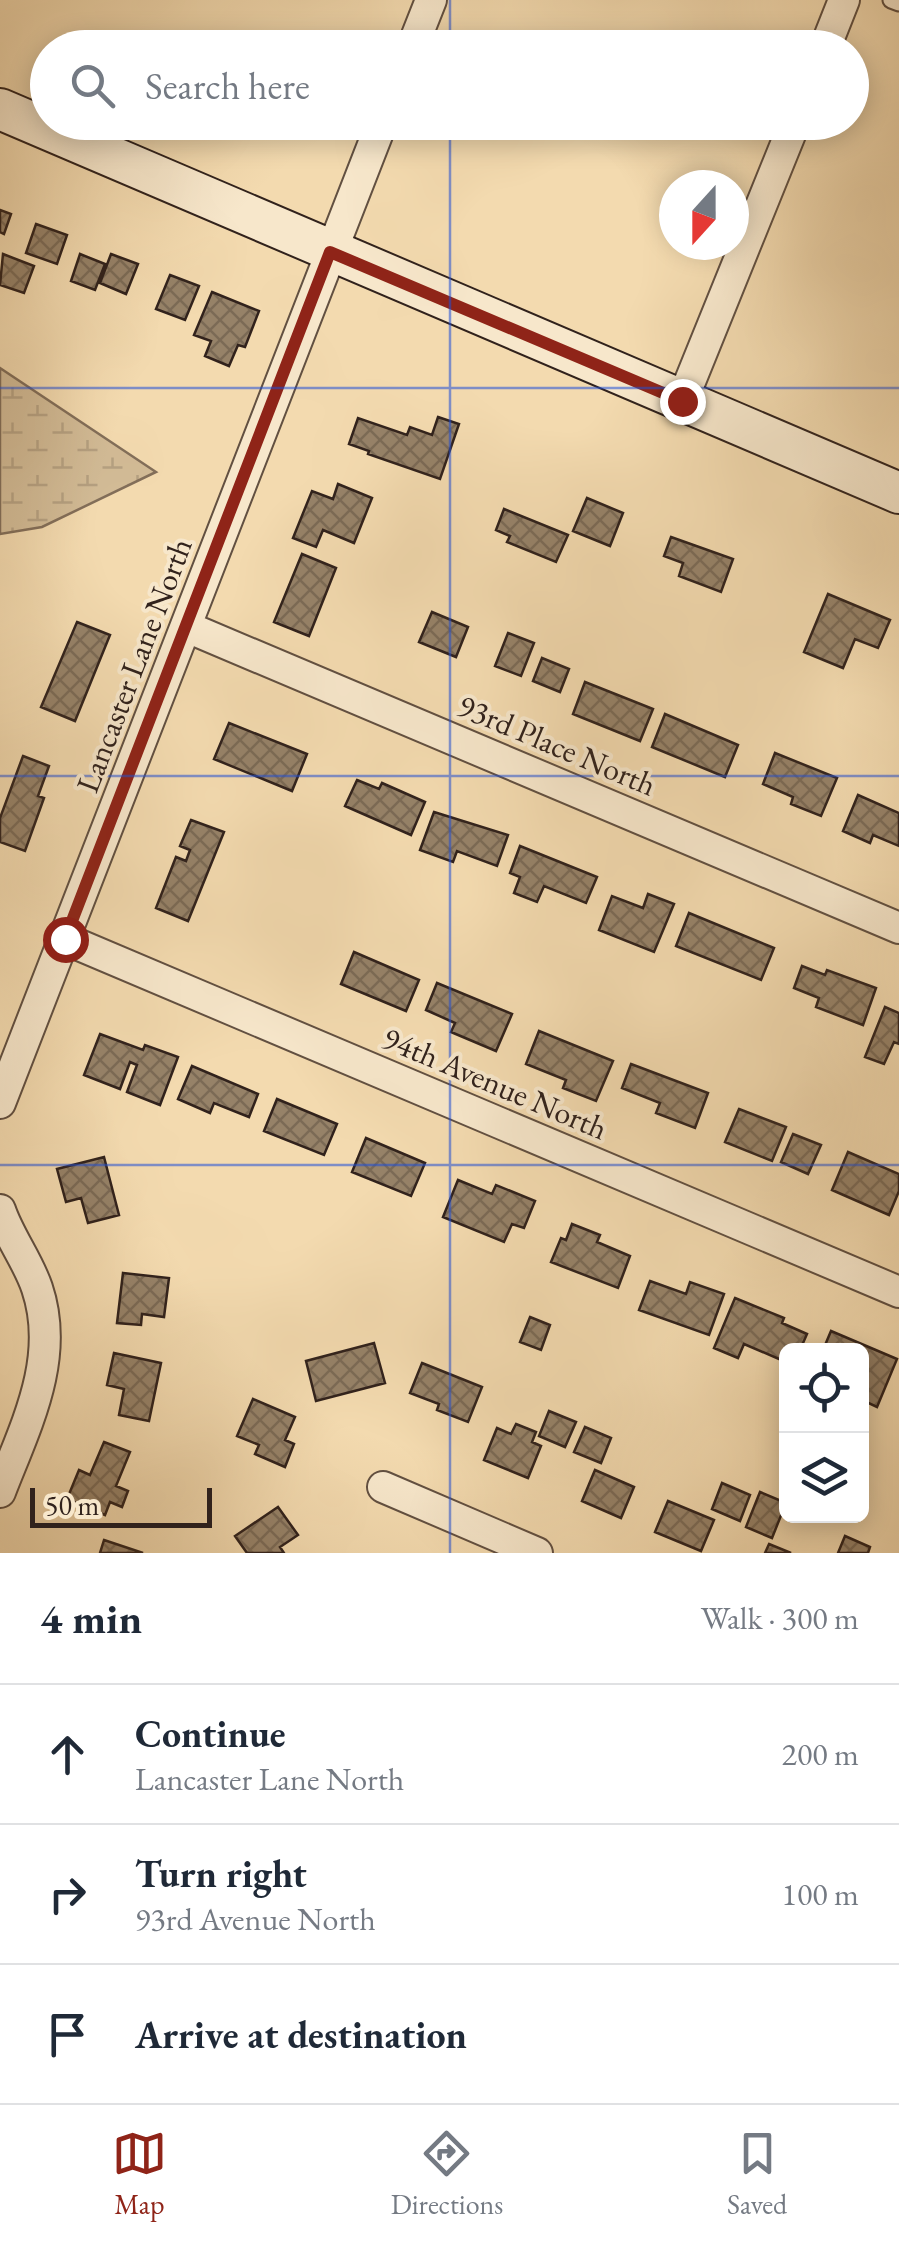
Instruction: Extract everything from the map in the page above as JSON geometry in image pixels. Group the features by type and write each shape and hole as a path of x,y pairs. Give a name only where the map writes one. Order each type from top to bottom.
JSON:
{"street":[{"path":"419,30 431,0"},
{"path":"832,30 844,0"},
{"path":"0,109 30,122"},
{"path":"72,140 899,493"},
{"name":"Lancaster Lane North","path":"0,1103 375,140"},
{"path":"682,401 788,140"},
{"name":"93rd Place North","path":"187,627 899,928"},
{"name":"94th Avenue North","path":"65,939 899,1292"},
{"path":"0,1210 37,1286 46,1324 44,1364 35,1400 0,1492"},
{"path":"383,1488 537,1553"}],"lane":[{"path":"891,0 899,4"}],"green space":[{"path":"0,368 156,472 42,527 0,534"}],"building":[{"path":"0,210 11,214 4,234 0,232"},
{"path":"36,224 67,235 57,264 26,253"},
{"path":"3,254 34,266 24,293 0,285"},
{"path":"80,254 105,264 95,290 71,281"},
{"path":"111,254 138,264 126,294 100,283"},
{"path":"170,275 199,286 185,320 156,309"},
{"path":"212,292 259,311 245,347 238,345 229,366 205,356 211,341 194,335"},
{"path":"438,417 459,424 440,479 349,444 358,418 407,435 410,427 432,435"},
{"path":"338,484 372,498 354,543 323,530 316,547 293,538 312,491 333,499"},
{"path":"587,498 623,513 610,546 573,531"},
{"path":"504,509 568,535 556,562 507,542 510,536 496,530"},
{"path":"671,537 733,559 721,592 679,576 683,563 664,556"},
{"path":"302,554 336,568 309,636 274,622"},
{"path":"828,594 890,620 878,648 855,639 843,668 804,652"},
{"path":"432,612 468,627 456,657 419,642"},
{"path":"77,622 110,635 75,721 41,707"},
{"path":"508,633 534,643 521,676 495,666"},
{"path":"542,658 569,669 560,692 533,681"},
{"path":"585,682 653,709 640,741 573,714"},
{"path":"665,714 738,745 725,777 652,747"},
{"path":"229,723 307,754 292,791 214,759"},
{"path":"775,753 837,778 821,816 791,804 793,797 763,784"},
{"path":"23,756 49,766 38,796 44,798 25,851 0,842 0,818"},
{"path":"357,780 379,789 382,783 425,802 411,835 345,806"},
{"path":"858,795 899,813 899,846 873,835 870,843 843,831"},
{"path":"434,812 508,835 497,866 457,851 453,862 420,850"},
{"path":"191,820 224,832 188,921 156,908 176,857 186,861 190,850 180,846"},
{"path":"520,846 597,877 586,903 544,886 537,902 514,893 520,877 510,873"},
{"path":"648,894 674,904 654,952 599,930 612,896 643,908"},
{"path":"689,913 774,948 761,980 676,946"},
{"path":"354,952 419,980 406,1011 341,984"},
{"path":"802,966 825,975 827,970 876,988 863,1025 816,1007 819,998 794,988"},
{"path":"437,983 512,1014 496,1051 451,1032 455,1023 426,1010"},
{"path":"885,1007 899,1013 899,1044 894,1042 884,1064 865,1057"},
{"path":"539,1031 613,1061 596,1101 563,1088 566,1080 526,1064"},
{"path":"100,1034 143,1050 145,1045 178,1057 160,1105 127,1092 137,1065 130,1062 120,1089 84,1075"},
{"path":"631,1064 708,1093 695,1128 656,1113 660,1103 622,1088"},
{"path":"192,1066 258,1094 249,1117 214,1103 210,1113 178,1099"},
{"path":"277,1099 337,1124 324,1155 264,1131"},
{"path":"739,1109 786,1127 772,1161 725,1142"},
{"path":"793,1134 821,1145 808,1174 781,1162"},
{"path":"366,1138 425,1163 411,1196 352,1172"},
{"path":"848,1152 899,1174 899,1191 889,1215 832,1190"},
{"path":"104,1157 119,1215 88,1223 81,1198 66,1202 57,1169"},
{"path":"458,1180 492,1194 496,1185 535,1201 524,1228 512,1224 504,1242 443,1217"},
{"path":"572,1224 600,1235 597,1242 630,1256 618,1288 551,1262"},
{"path":"123,1273 169,1278 164,1317 142,1314 141,1325 117,1323"},
{"path":"650,1281 686,1294 690,1282 724,1294 709,1335 639,1310"},
{"path":"735,1298 784,1318 782,1323 807,1334 803,1343 779,1343 779,1359 744,1344 738,1358 714,1348"},
{"path":"530,1317 550,1325 541,1350 520,1342"},
{"path":"831,1331 859,1343 826,1343"},
{"path":"374,1343 385,1383 316,1401 306,1361"},
{"path":"869,1347 897,1359 877,1407 869,1403"},
{"path":"114,1353 161,1363 149,1421 119,1415 124,1389 107,1385"},
{"path":"422,1363 482,1387 468,1422 437,1410 439,1404 410,1393"},
{"path":"253,1399 295,1417 285,1440 294,1444 285,1467 255,1454 259,1445 237,1436"},
{"path":"549,1411 576,1422 565,1447 539,1436"},
{"path":"516,1424 536,1432 532,1442 541,1446 528,1478 484,1460 497,1428 511,1434"},
{"path":"585,1427 611,1438 601,1463 574,1452"},
{"path":"104,1442 130,1452 116,1486 128,1491 122,1507 110,1502 105,1515 67,1499 79,1470 90,1475"},
{"path":"595,1470 634,1487 621,1518 582,1501"},
{"path":"722,1483 750,1495 740,1521 712,1509"},
{"path":"760,1492 779,1500 779,1520 772,1538 746,1527"},
{"path":"668,1501 714,1520 701,1551 655,1532"},
{"path":"278,1507 298,1535 280,1547 284,1553 247,1553 235,1536"},
{"path":"845,1536 870,1547 868,1553 838,1553"},
{"path":"104,1540 143,1553 100,1553"},
{"path":"769,1544 791,1553 765,1553"}],"route":[{"path":"65,939 330,252 682,401"}]}
